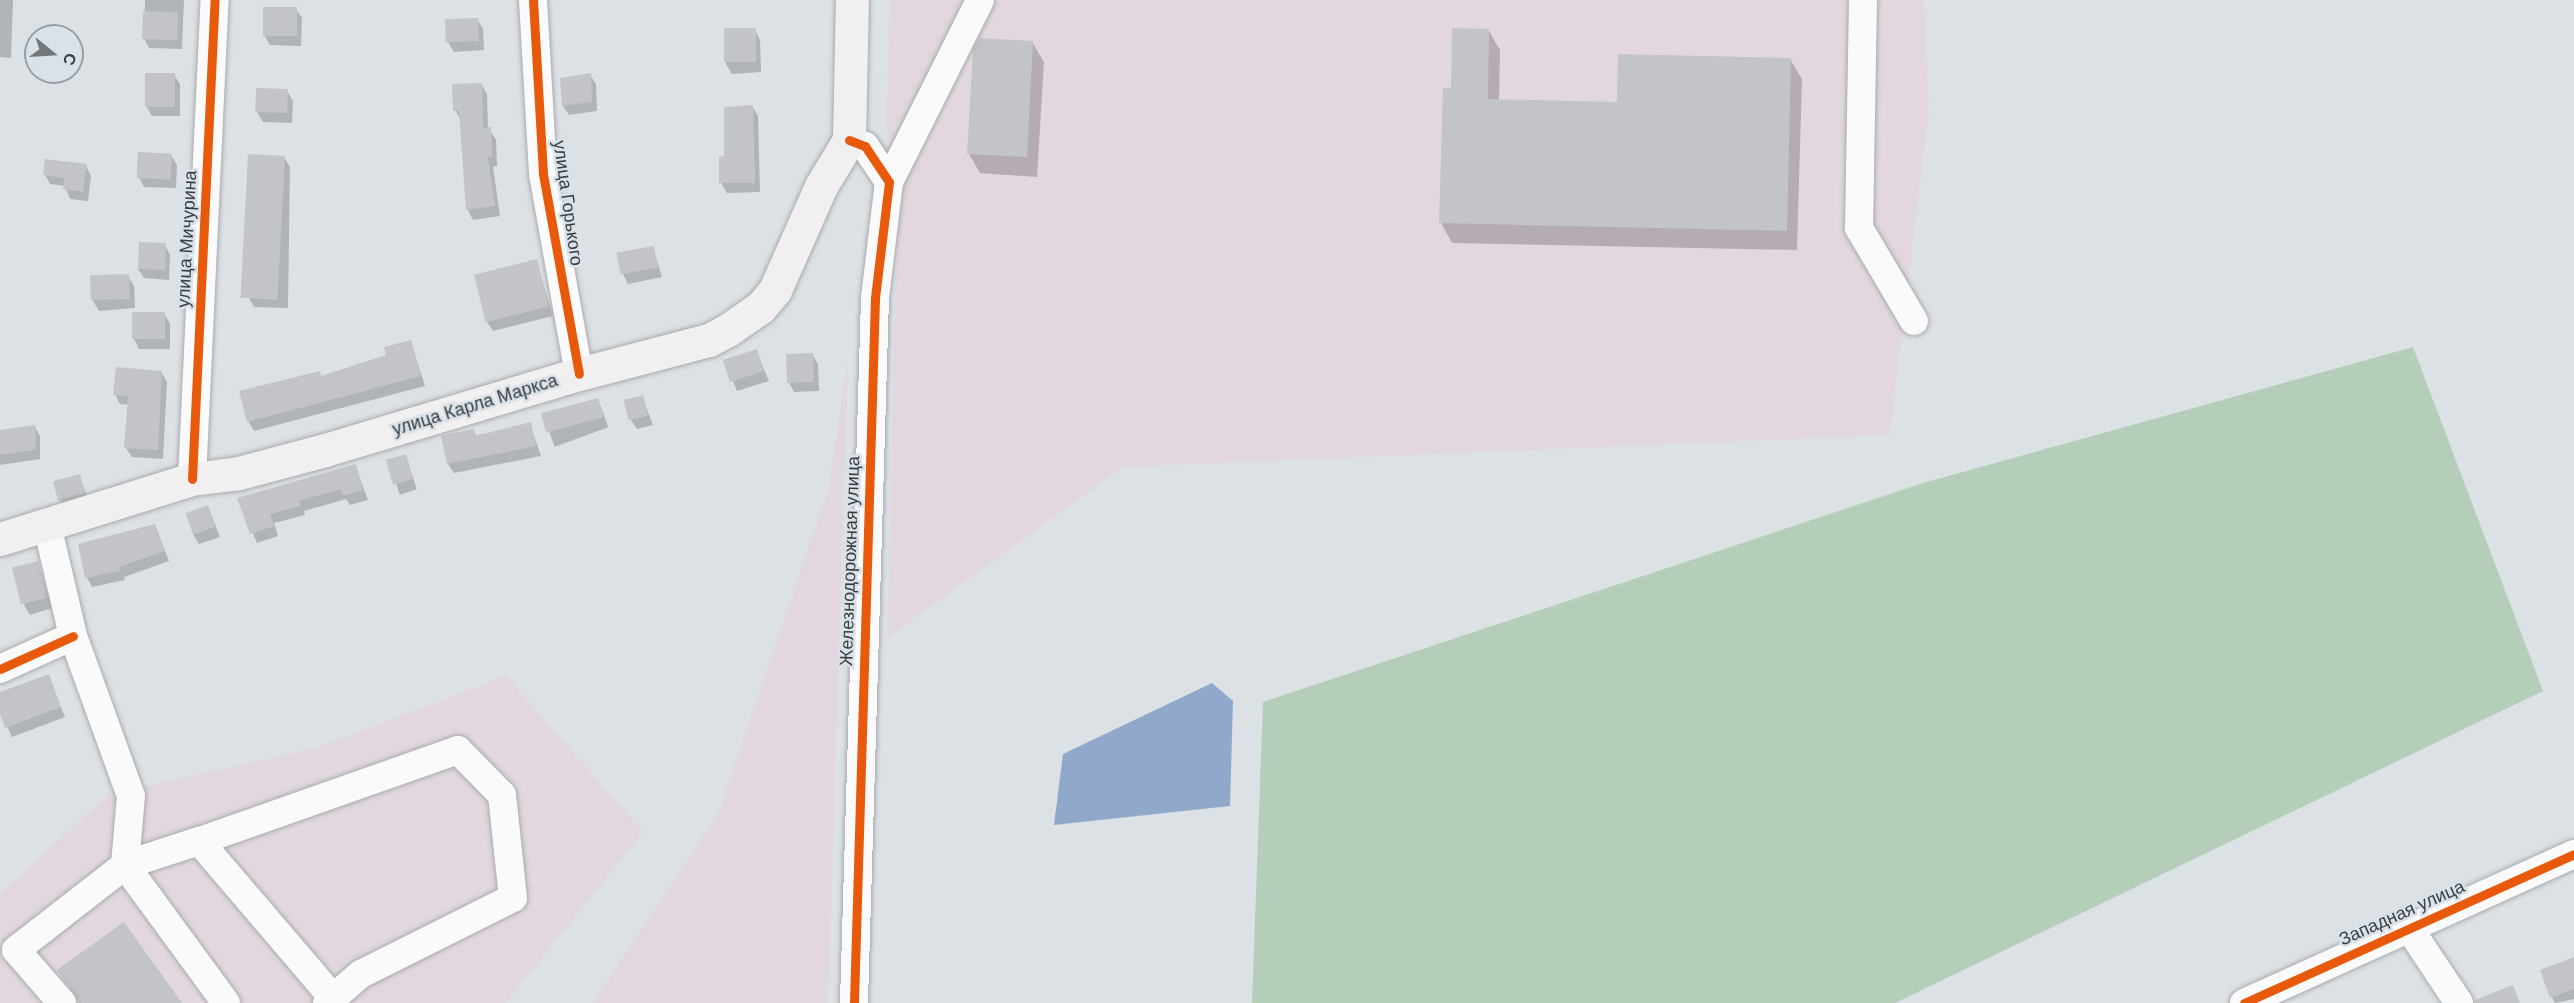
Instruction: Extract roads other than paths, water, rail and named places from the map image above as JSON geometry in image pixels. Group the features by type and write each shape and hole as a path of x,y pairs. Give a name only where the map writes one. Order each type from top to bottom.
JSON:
{"main road":[{"path":"849,140 852,0"},
{"name":"улица Карла Маркса","path":"0,539 192,479 239,473 325,450 579,374 709,340 760,308 775,290 821,186 849,140"}],"street":[{"name":"улица Мичурина","path":"192,479 215,0"},
{"name":"улица Горького","path":"533,0 543,174 579,374"},
{"name":"Железнодорожная улица","path":"854,1003 875,298 889,182 980,0"},
{"path":"1863,0 1859,228 1914,321"},
{"path":"849,140 865,146 889,182"},
{"path":"47,525 73,636 131,796 125,865 226,1003"},
{"path":"0,669 73,636"},
{"path":"62,1003 16,950 125,865 458,750 502,795 513,898 361,974 330,1000 199,841"},
{"name":"Западная улица","path":"2244,1003 2574,854"},
{"path":"2409,928 2459,1003"}],"water":[{"path":"1212,683 1233,701 1230,806 1054,825 1063,754"}]}
